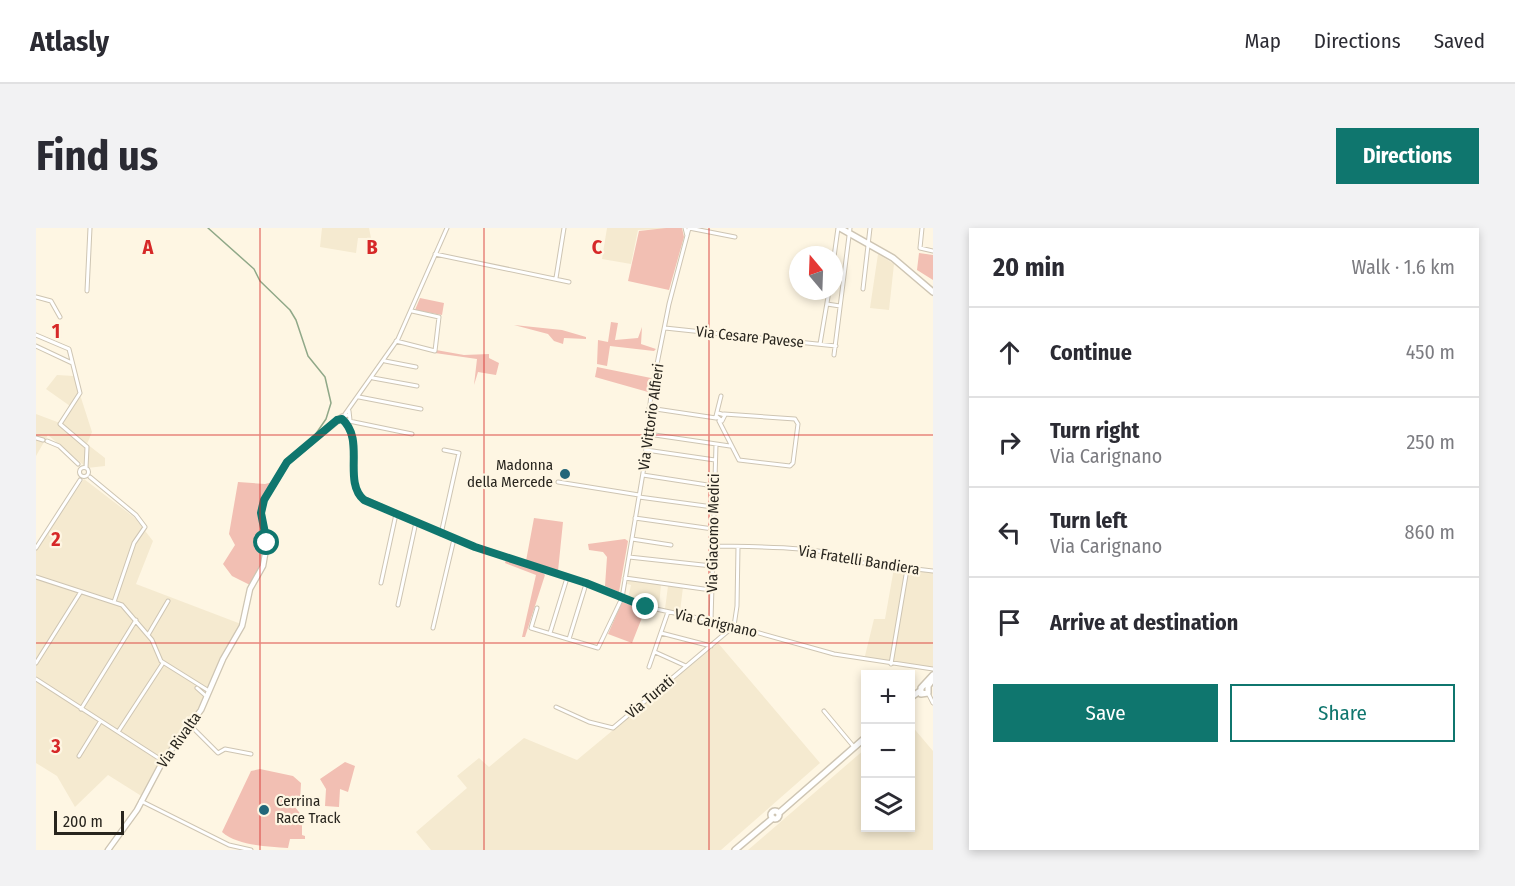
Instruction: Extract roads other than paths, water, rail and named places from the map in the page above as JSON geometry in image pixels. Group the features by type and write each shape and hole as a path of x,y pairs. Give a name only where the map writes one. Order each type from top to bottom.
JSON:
{"main road":[{"path":"839,228 850,230 905,266 933,292"},
{"path":"915,696 925,692 932,673"},
{"path":"735,850 773,818 773,812 779,813 861,741"}],"street":[{"path":"87,291 90,228"},
{"path":"412,435 346,420 350,409 385,361 412,311 447,228"},
{"path":"556,278 564,228"},
{"path":"688,228 735,237"},
{"name":"Via Vittorio Alfieri","path":"569,639 598,648 622,598 643,475 649,408 664,328 688,228"},
{"path":"836,246 839,228"},
{"path":"863,289 870,228"},
{"path":"922,228 920,248 933,251"},
{"path":"834,355 850,230"},
{"path":"435,254 569,282"},
{"path":"36,297 51,301 60,317"},
{"path":"820,344 828,300"},
{"path":"827,304 840,306"},
{"path":"396,341 435,351 440,318 412,311"},
{"name":"Via Cesare Pavese","path":"664,328 836,346"},
{"path":"36,335 68,348 80,393 60,424 87,447 83,468 84,476 36,548"},
{"path":"36,346 72,363"},
{"path":"385,361 416,368"},
{"path":"373,378 417,386"},
{"path":"649,408 720,415 795,419 798,424 794,463 790,466 739,460 721,429 720,415 721,396"},
{"path":"359,397 421,409"},
{"name":"Via Carignano","path":"346,420 354,446 356,491 364,500 441,534 668,612 734,626 834,654 932,673"},
{"name":"Via Rivalta","path":"108,850 141,801 163,761 190,725 242,626 250,590 262,566 267,543 261,513 264,500 287,462 346,420"},
{"path":"648,434 730,446"},
{"path":"36,438 59,446 83,468 84,476 136,515 146,527 134,543 114,602"},
{"name":"Via Giacomo Medici","path":"711,621 716,444"},
{"path":"441,534 459,453 444,450"},
{"path":"646,450 715,460"},
{"path":"643,475 714,486"},
{"path":"558,482 713,507"},
{"path":"381,583 397,513"},
{"path":"635,518 713,529"},
{"path":"398,605 416,522"},
{"path":"433,628 454,539"},
{"path":"632,539 670,545"},
{"name":"Via Fratelli Bandiera","path":"713,546 796,548 846,556 855,562 933,571"},
{"path":"734,626 737,606 738,547"},
{"path":"629,558 712,566"},
{"path":"891,664 907,569"},
{"path":"36,577 114,602 125,608 148,635 163,663 208,694"},
{"path":"550,633 568,577"},
{"path":"626,578 711,590"},
{"path":"537,608 531,628 569,639 586,583"},
{"path":"36,663 80,592"},
{"path":"148,635 168,601"},
{"path":"649,667 668,612"},
{"path":"81,709 136,620"},
{"name":"Via Turati","path":"556,707 611,729 734,626"},
{"path":"661,633 712,646"},
{"path":"655,652 686,666"},
{"path":"118,732 163,663"},
{"path":"36,679 163,761"},
{"path":"925,692 933,703"},
{"path":"824,711 854,747"},
{"path":"79,756 100,722"},
{"path":"190,725 218,753 225,749 251,754"},
{"path":"141,801 229,844 251,850"}],"waterway":[{"path":"208,228 254,269 260,281 290,310 296,320 308,356 325,377 331,403 326,419 315,435"}],"place":[{"name":"Madonna della Mercede","path":"565,474"},
{"name":"Cerrina Race Track","path":"264,810"}]}
